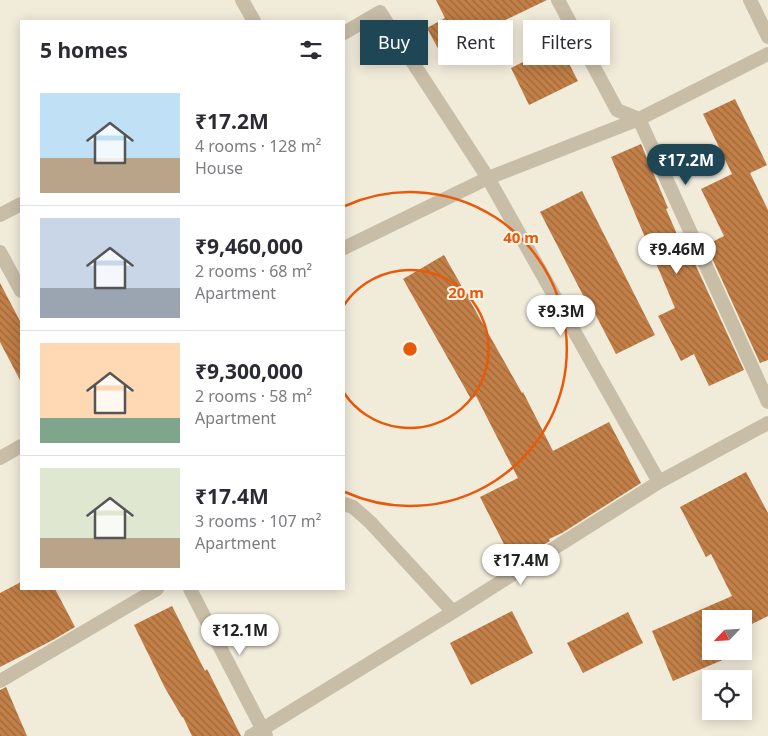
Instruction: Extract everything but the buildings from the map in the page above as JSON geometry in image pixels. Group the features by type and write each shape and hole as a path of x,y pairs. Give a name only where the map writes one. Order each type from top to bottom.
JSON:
{"street":[{"path":"242,0 253,20"},
{"path":"558,0 617,110 639,119 768,402"},
{"path":"750,0 768,37"},
{"path":"345,32 380,12 488,178 659,482"},
{"path":"345,248 488,178 639,119 768,54"},
{"path":"0,215 20,205"},
{"path":"0,252 20,289"},
{"path":"190,590 260,734 659,482 768,423"},
{"path":"0,458 20,447"},
{"path":"345,504 352,507 370,522 452,612"},
{"path":"0,682 155,590"}]}
